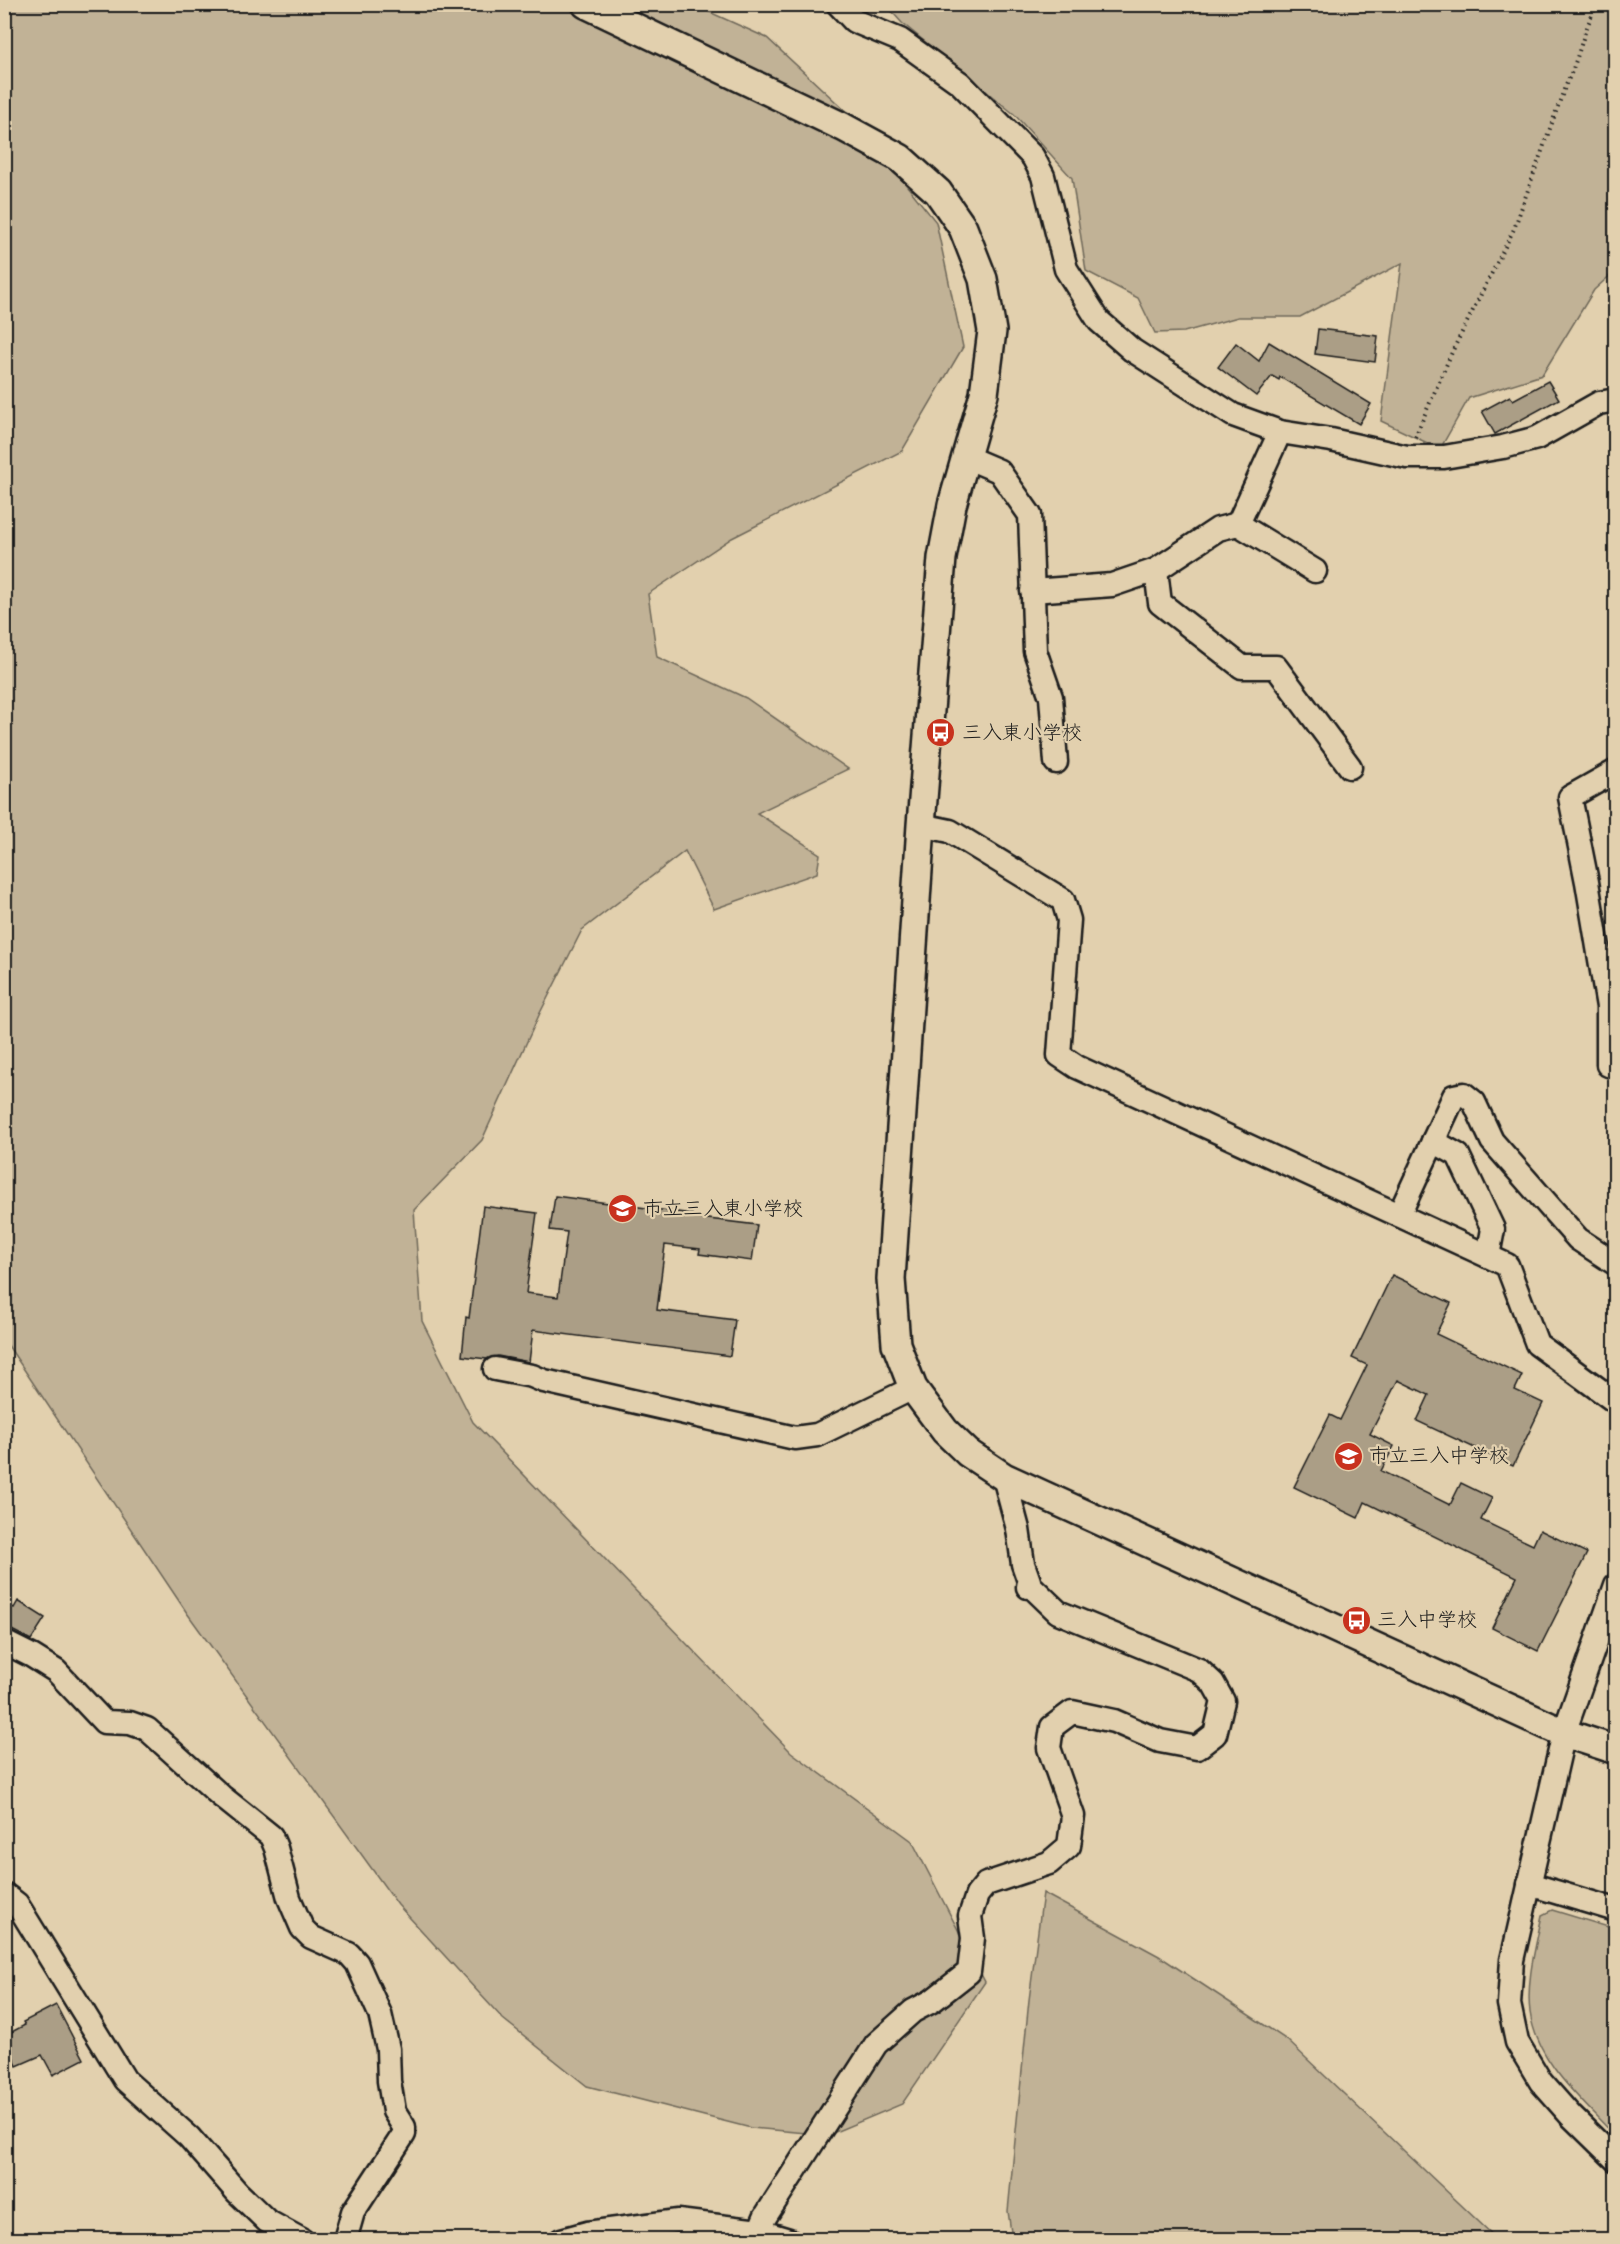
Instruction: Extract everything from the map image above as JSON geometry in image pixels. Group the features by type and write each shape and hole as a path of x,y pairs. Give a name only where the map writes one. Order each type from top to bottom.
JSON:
{"street":[{"path":"585,4 843,127 900,158 938,192 963,228 983,279 992,331 984,394 952,505 942,558 921,825 891,1279 896,1344 913,1388 945,1431 968,1452 1004,1477 1564,1733 1616,1750"},
{"path":"838,4 854,21 900,40 960,83 1033,157 1043,176 1066,269 1098,321 1132,350 1233,415 1280,432 1331,440 1407,457 1444,457 1503,447 1537,438 1599,403 1616,400"},
{"path":"1238,525 1280,432"},
{"path":"966,457 999,471 1030,515 1035,651 1051,697 1056,762"},
{"path":"1032,591 1112,585 1156,570 1218,529 1238,525 1315,570"},
{"path":"1156,570 1160,603 1242,667 1276,667 1350,767"},
{"path":"1616,771 1570,797 1608,1007 1608,1065 1616,1067"},
{"path":"921,825 950,831 1063,900 1069,920 1059,1055 1077,1067 1507,1265 1537,1344 1616,1402"},
{"path":"1399,1215 1454,1096 1464,1094 1474,1102 1492,1141 1578,1239 1616,1264"},
{"path":"1433,1141 1458,1155 1493,1229 1488,1256"},
{"path":"495,1369 795,1438 817,1435 913,1388"},
{"path":"759,2231 765,2217 876,2044 913,2011 932,2001 969,1972 973,1938 970,1916 977,1895 986,1884 1049,1863 1069,1846 1074,1816 1049,1748 1052,1727 1072,1712 1114,1721 1160,1741 1197,1748 1215,1734 1223,1701 1213,1683 1199,1670 1058,1612 1032,1587 1028,1587 1029,1581 1023,1564 1018,1529 1004,1477"},
{"path":"1616,1585 1564,1733 1512,1960 1509,2004 1517,2042 1541,2082 1571,2116 1616,2160"},
{"path":"4,1642 56,1671 104,1722 130,1723 147,1729 221,1796 271,1836 289,1898 302,1928 311,1937 349,1954 357,1963 380,2014 388,2049 389,2081 394,2111 404,2127 404,2134 353,2212 345,2240"},
{"path":"1528,1884 1616,1910"},
{"path":"4,1894 17,1904 125,2080 189,2137 237,2192 267,2221 302,2240"},
{"path":"561,2240 587,2233 678,2221 759,2231 789,2240"}],"path":[{"path":"1407,457 1453,350 1514,229 1566,84 1573,71 1587,22 1598,4"}],"shaded area":[{"path":"4,5 694,5 767,38 851,116 936,222 963,347 902,451 732,538 648,594 657,657 746,698 848,769 757,813 820,854 817,873 714,909 685,851 582,930 540,1013 482,1140 414,1210 422,1321 473,1422 791,1752 912,1841 985,1982 902,2104 828,2135 751,2128 587,2086 503,2019 398,1905 187,1613 5,1341"},
{"path":"886,5 1615,5 1615,271 1594,290 1542,375 1469,398 1440,449 1381,421 1402,263 1300,317 1238,317 1184,332 1155,333 1138,298 1086,271 1072,178 1014,114 902,23"},
{"path":"1043,1893 1159,1956 1287,2040 1497,2239 1012,2239 1008,2211 1029,2000"},
{"path":"1552,1910 1615,1929 1615,2136 1563,2080 1551,2064 1534,2030 1529,2000 1532,1963 1542,1915"}],"building":[{"path":"1318,329 1378,336 1375,362 1315,354"},
{"path":"1269,342 1371,404 1359,424 1280,377 1279,380 1272,376 1256,396 1218,367 1236,343 1259,361"},
{"path":"1548,381 1559,399 1495,434 1482,411 1510,396 1513,400"},
{"path":"555,1196 757,1225 752,1261 699,1254 700,1249 665,1245 657,1310 735,1320 730,1356 533,1330 529,1362 498,1356 487,1359 462,1356 483,1206 537,1213 526,1293 558,1297 567,1232 550,1230"},
{"path":"1392,1275 1451,1303 1436,1334 1522,1375 1515,1390 1543,1403 1513,1466 1417,1421 1429,1395 1398,1380 1370,1434 1394,1446 1381,1471 1450,1505 1461,1483 1492,1498 1481,1520 1533,1545 1540,1530 1587,1553 1538,1651 1492,1628 1517,1577 1365,1502 1358,1518 1294,1487 1330,1415 1340,1420 1367,1365 1352,1358"},
{"path":"18,1601 45,1618 31,1640 4,1626 4,1603 14,1608"},
{"path":"56,2005 84,2059 53,2075 42,2055 17,2066 11,2052 4,2055 4,2036 25,2025 23,2022"}],"place":[{"name":"三入東小学校","path":"941,733"},
{"name":"市立三入東小学校","path":"622,1209"},
{"name":"市立三入中学校","path":"1348,1456"},
{"name":"三入中学校","path":"1356,1620"}]}
